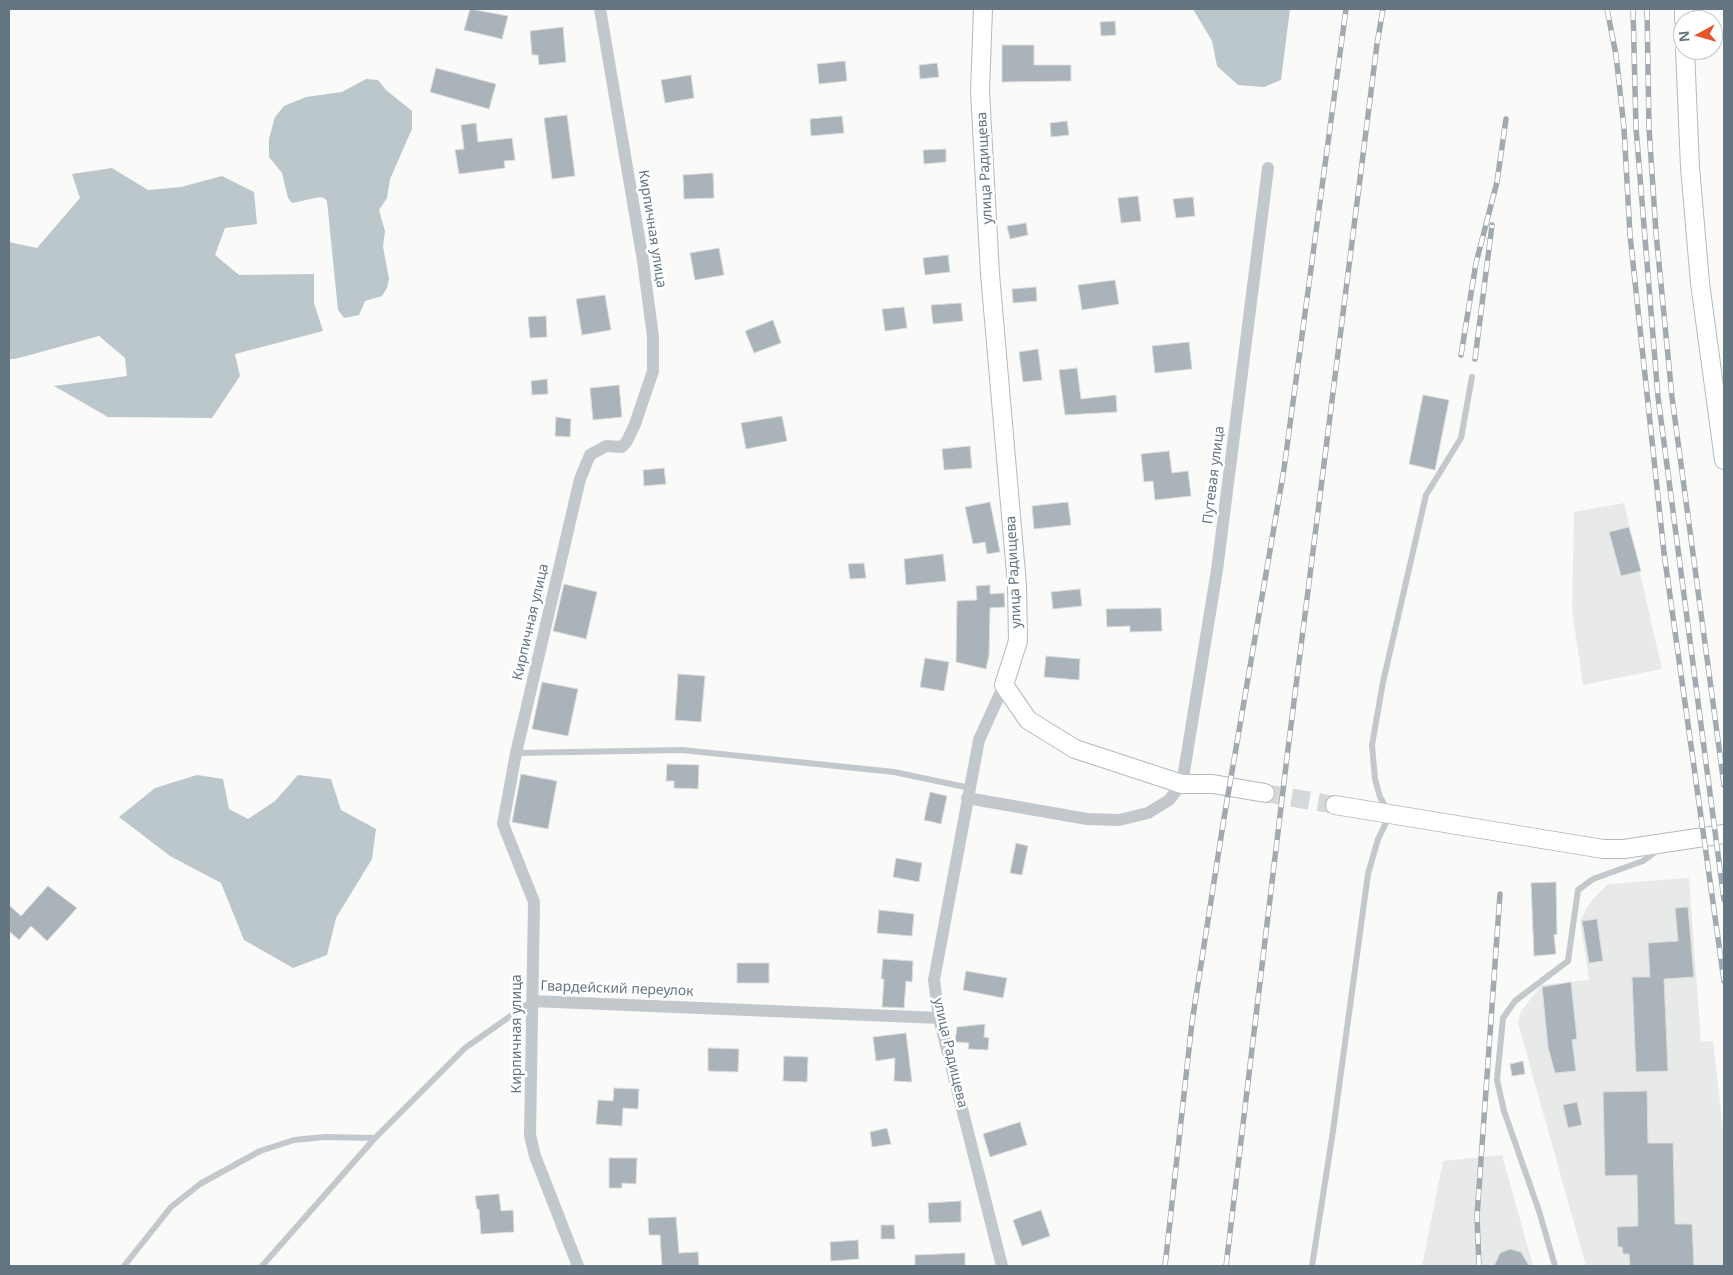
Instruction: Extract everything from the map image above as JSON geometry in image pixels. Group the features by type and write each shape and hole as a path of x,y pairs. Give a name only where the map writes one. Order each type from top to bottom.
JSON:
{"street":[{"name":"Кирпичная улица","path":"578,1266 535,1156 530,1135 534,902 503,824 516,753 580,478 590,455 606,446 622,447 627,441 635,424 653,371 653,337 643,261 600,9"},
{"name":"улица Радищева","path":"983,9 980,91 990,274 1017,585 1018,641 1004,684 979,740 934,980 939,1018 1002,1266"},
{"path":"1685,60 1690,167 1700,283 1724,460"},
{"name":"Путевая улица","path":"1182,784 1217,570 1268,168"},
{"path":"1004,684 1028,720 1051,736 1075,749 1182,784 1213,784 1265,793"},
{"path":"968,793 1087,819 1120,820 1148,813 1169,800 1182,784"},
{"path":"1335,805 1603,849 1624,849 1724,834"},
{"name":"Гвардейский переулок","path":"532,1001 939,1018"}],"lane":[{"path":"1312,1266 1333,1131 1368,874 1378,840 1390,815 1380,797 1375,779 1372,745 1383,682 1426,494 1461,438 1472,377"},
{"path":"516,753 682,750 894,772 968,793"},
{"path":"1555,1266 1496,1080 1503,1018 1515,1001 1568,962 1578,890 1593,879 1643,861 1668,843"},
{"name":"Гвардейский переулок","path":"262,1266 375,1138 464,1048 532,1001"},
{"path":"124,1266 171,1208 200,1184 260,1151 294,1140 325,1137 375,1138"}],"shaded area":[{"path":"1193,9 1290,9 1281,80 1264,87 1238,85 1217,66 1212,41"},
{"path":"366,79 378,80 386,90 412,111 412,129 390,179 387,198 379,210 385,231 383,247 389,279 387,288 382,296 365,301 359,315 344,318 338,310 327,201 320,197 292,203 288,198 282,173 269,157 269,139 275,117 284,106 306,97 342,92"},
{"path":"112,168 148,190 181,187 222,176 254,192 257,224 225,228 215,255 239,275 314,274 314,303 323,331 235,354 240,376 212,418 108,417 54,386 127,376 125,358 99,336 9,359 9,242 37,248 80,198 72,174"},
{"path":"1624,503 1662,669 1583,685 1572,610 1574,512"},
{"path":"197,775 223,779 229,809 248,819 275,801 298,775 331,779 341,810 376,829 372,859 336,918 327,955 293,968 244,940 221,883 170,856 119,817 155,788"},
{"path":"1689,878 1701,1042 1713,1041 1724,1139 1724,1266 1586,1266 1518,1023 1521,1011 1542,985 1589,980 1580,920 1591,901 1608,884"},
{"path":"1502,1155 1533,1266 1422,1266 1443,1161"}],"building":[{"path":"470,9 508,16 502,39 464,30"},
{"path":"1115,21 1116,35 1101,36 1100,22"},
{"path":"563,27 566,62 539,65 538,55 532,55 530,31"},
{"path":"1002,45 1034,45 1034,65 1071,65 1071,81 1002,82"},
{"path":"845,61 847,81 819,84 817,64"},
{"path":"937,63 939,77 920,79 919,65"},
{"path":"436,68 496,84 489,109 430,92"},
{"path":"691,75 694,98 665,103 661,80"},
{"path":"567,115 575,176 552,179 544,118"},
{"path":"842,116 844,133 811,136 810,119"},
{"path":"1067,121 1069,135 1051,137 1050,123"},
{"path":"476,123 478,142 512,138 515,160 504,161 505,168 459,174 455,150 464,149 461,125"},
{"path":"946,149 946,162 924,164 923,150"},
{"path":"713,173 714,198 684,199 683,175"},
{"path":"1138,196 1141,221 1121,223 1118,198"},
{"path":"1193,197 1195,216 1176,218 1173,199"},
{"path":"1026,223 1028,235 1010,239 1007,226"},
{"path":"719,248 724,275 695,280 690,253"},
{"path":"948,255 950,272 925,275 923,258"},
{"path":"1115,280 1119,304 1082,310 1078,285"},
{"path":"1036,287 1037,301 1013,303 1012,289"},
{"path":"605,295 611,330 582,335 576,299"},
{"path":"961,303 963,321 933,324 931,305"},
{"path":"904,307 907,328 885,331 882,309"},
{"path":"546,316 547,337 530,338 528,317"},
{"path":"773,320 781,343 754,353 745,331"},
{"path":"1189,342 1192,369 1155,373 1152,346"},
{"path":"1038,349 1042,380 1023,382 1019,352"},
{"path":"1077,368 1081,399 1116,395 1117,412 1065,415 1059,370"},
{"path":"547,379 548,394 532,395 531,381"},
{"path":"619,385 622,417 593,420 590,388"},
{"path":"1423,395 1449,400 1435,470 1409,464"},
{"path":"782,416 787,441 746,449 741,423"},
{"path":"556,417 571,419 570,437 555,436"},
{"path":"970,446 972,468 944,470 942,449"},
{"path":"1169,451 1172,473 1188,471 1191,496 1155,500 1153,481 1144,482 1141,454"},
{"path":"664,468 666,484 644,486 643,470"},
{"path":"990,502 1000,552 987,554 985,542 973,544 965,507"},
{"path":"1068,502 1071,525 1034,529 1032,506"},
{"path":"1629,527 1641,571 1621,576 1609,532"},
{"path":"943,554 946,581 906,585 904,559"},
{"path":"864,563 866,578 850,579 848,564"},
{"path":"564,584 597,592 586,639 553,631"},
{"path":"990,585 990,594 1004,593 1005,607 990,608 989,655 986,669 956,662 957,601 977,600 976,586"},
{"path":"1080,589 1082,606 1053,609 1051,592"},
{"path":"1161,608 1162,631 1130,632 1130,626 1107,627 1106,609"},
{"path":"1046,656 1080,659 1079,680 1044,677"},
{"path":"925,658 949,662 944,691 920,687"},
{"path":"678,674 705,676 701,722 675,720"},
{"path":"542,682 578,689 568,736 532,729"},
{"path":"667,764 699,765 698,789 674,788 674,781 666,781"},
{"path":"521,774 557,781 548,829 512,822"},
{"path":"930,792 947,796 941,824 924,820"},
{"path":"1016,843 1028,846 1022,875 1010,873"},
{"path":"896,858 922,863 919,882 893,877"},
{"path":"1556,882 1557,934 1554,935 1556,954 1534,956 1531,883"},
{"path":"48,886 77,908 47,941 31,926 19,940 9,931 9,905 21,916"},
{"path":"1688,907 1694,977 1664,979 1668,1071 1636,1072 1632,977 1650,977 1648,943 1678,941 1675,908"},
{"path":"879,910 914,914 912,936 877,933"},
{"path":"1597,919 1603,961 1589,963 1582,921"},
{"path":"883,959 913,961 912,982 906,981 904,1008 882,1007 884,979 881,979"},
{"path":"737,963 769,963 769,983 737,983"},
{"path":"966,971 1007,978 1003,998 963,990"},
{"path":"1571,982 1577,1039 1572,1040 1576,1071 1555,1073 1548,1047 1542,987"},
{"path":"985,1024 984,1037 989,1038 988,1050 968,1049 969,1043 955,1042 957,1027"},
{"path":"906,1033 912,1082 894,1081 895,1058 876,1061 873,1037"},
{"path":"708,1048 739,1049 738,1072 708,1071"},
{"path":"784,1056 808,1057 807,1082 783,1081"},
{"path":"1523,1061 1525,1074 1512,1076 1510,1064"},
{"path":"614,1088 639,1089 638,1109 623,1108 622,1126 596,1124 598,1100 613,1101"},
{"path":"1647,1091 1648,1143 1673,1143 1675,1224 1692,1224 1694,1266 1630,1266 1629,1254 1623,1254 1622,1247 1618,1247 1617,1227 1638,1226 1637,1175 1605,1176 1603,1092"},
{"path":"1577,1102 1582,1125 1568,1128 1563,1105"},
{"path":"1020,1122 1027,1145 990,1157 983,1134"},
{"path":"887,1128 891,1144 872,1147 870,1132"},
{"path":"609,1158 637,1158 636,1184 622,1183 622,1188 609,1188"},
{"path":"499,1194 501,1211 513,1210 514,1232 481,1234 479,1209 477,1209 475,1196"},
{"path":"961,1201 961,1222 929,1223 928,1203"},
{"path":"1041,1210 1050,1236 1022,1246 1013,1220"},
{"path":"676,1217 679,1253 698,1252 699,1266 662,1266 660,1235 649,1235 648,1218"},
{"path":"881,1225 894,1225 895,1239 881,1239"},
{"path":"858,1240 859,1259 831,1261 830,1242"},
{"path":"1510,1249 1521,1252 1529,1266 1494,1266 1500,1253"},
{"path":"965,1253 965,1266 915,1266 915,1255"}],"tunnel":[{"path":"1265,793 1335,805"}],"railway":[{"path":"1165,1266 1192,1022 1224,818 1284,469 1346,9"},
{"path":"1226,1266 1287,757 1383,9"},
{"path":"1607,9 1616,55 1624,128 1630,235 1664,553 1724,981"},
{"path":"1633,9 1636,128 1658,397 1724,900"},
{"path":"1647,9 1649,128 1656,233 1672,397 1724,785"},
{"path":"1461,355 1476,263 1497,182 1506,119"},
{"path":"1475,359 1492,225"},
{"path":"1479,1266 1477,1216 1500,894"}]}
